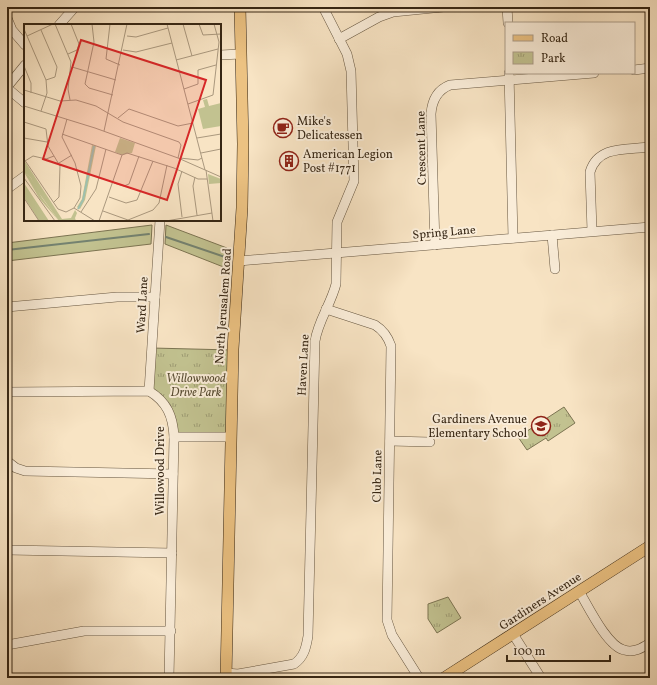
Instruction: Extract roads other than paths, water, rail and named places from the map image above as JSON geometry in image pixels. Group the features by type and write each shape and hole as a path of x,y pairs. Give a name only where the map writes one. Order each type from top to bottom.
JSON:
{"main road":[{"name":"North Jerusalem Road","path":"227,676 230,437 233,349 239,262 242,144 240,7"},
{"name":"Gardiners Avenue","path":"444,678 650,546"}],"street":[{"path":"60,24 75,7"},
{"name":"Haven Lane","path":"227,676 294,664 300,660 306,650 308,636 315,341 317,330 336,284 337,222 351,191 354,173 351,71 347,54 323,7"},
{"path":"339,39 379,17 393,12 443,7"},
{"path":"507,7 508,22"},
{"path":"7,18 12,30 24,44"},
{"path":"221,55 241,54"},
{"path":"24,66 7,88 24,102"},
{"path":"635,70 650,68"},
{"name":"Crescent Lane","path":"435,245 431,114 435,98 443,88 450,85 509,77 573,74"},
{"path":"509,77 513,238"},
{"path":"592,231 590,172 593,164 602,154 610,151 650,148"},
{"path":"7,189 24,177"},
{"name":"Ward Lane","path":"149,391 160,221"},
{"name":"Spring Lane","path":"239,262 650,227"},
{"path":"552,235 555,269"},
{"path":"7,307 118,297 155,297"},
{"name":"Club Lane","path":"326,309 375,325 389,338 392,355 387,620 392,635 419,678"},
{"path":"7,392 149,391"},
{"name":"Willowood Drive","path":"149,391 158,397 168,408 172,417 174,437 169,678"},
{"path":"174,437 230,437"},
{"path":"390,441 430,442"},
{"path":"7,461 16,468 25,471 173,474"},
{"path":"7,550 172,553"},
{"path":"579,592 606,635 619,648 632,651 640,649 650,643"},
{"path":"7,645 84,631 171,631"},
{"path":"513,634 541,678"}],"waterway":[{"path":"7,250 149,234"},
{"path":"166,237 225,257"}],"place":[{"name":"Mike's Delicatessen","path":"283,128"},
{"name":"American Legion Post #1771","path":"289,161"},
{"name":"Gardiners Avenue Elementary School","path":"541,426"}],"park label":[{"name":"Willowwood Drive Park","path":"196,385"}]}
